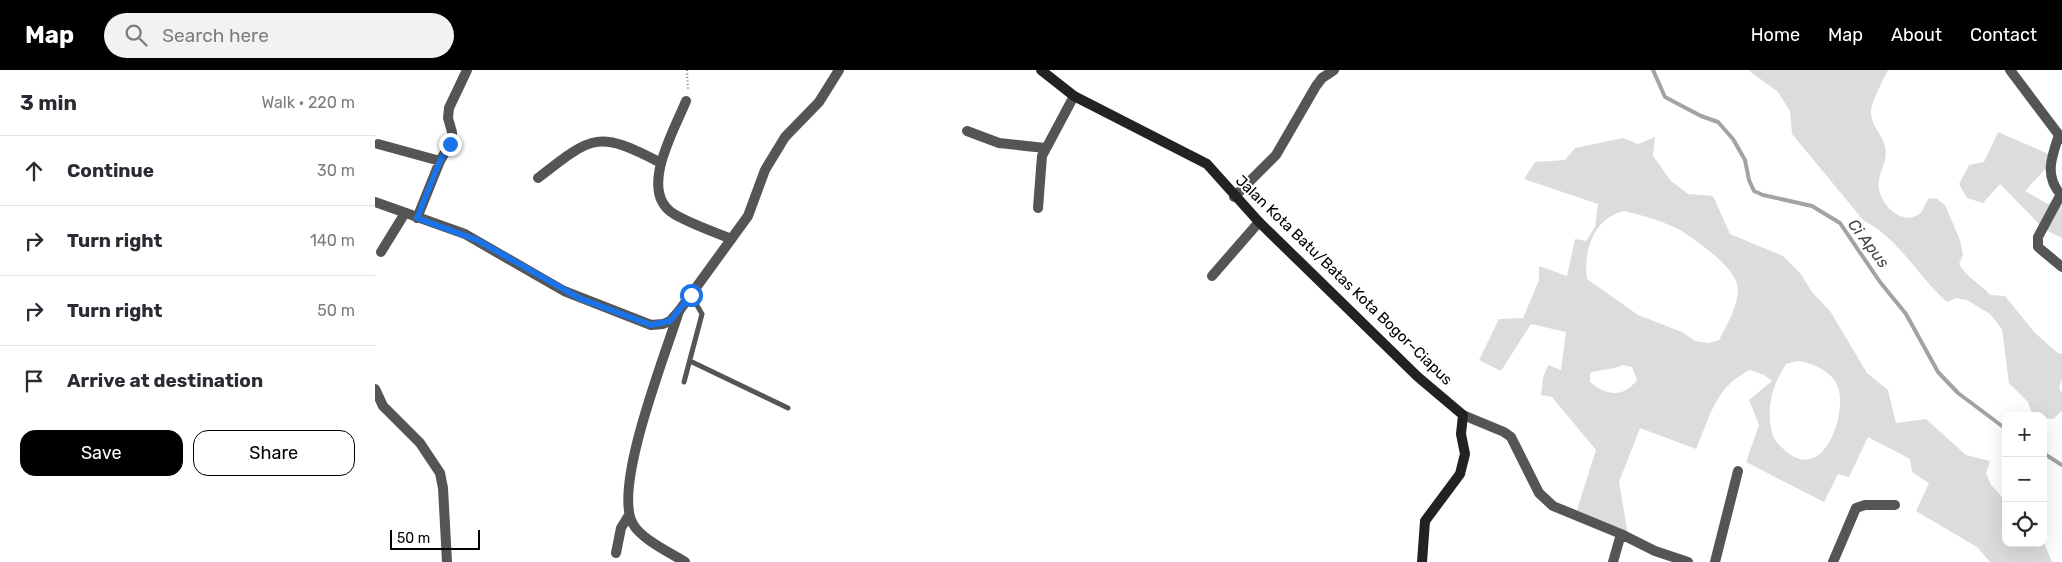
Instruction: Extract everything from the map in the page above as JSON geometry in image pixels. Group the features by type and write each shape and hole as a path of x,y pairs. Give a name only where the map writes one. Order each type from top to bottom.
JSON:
{"main road":[{"name":"Jalan Kota Batu/Batas Kota Bogor–Ciapus","path":"1041,70 1074,96 1199,159 1212,170 1234,197 1259,222 1418,377 1463,415"},
{"path":"1422,562 1425,522 1460,474 1465,454 1461,434 1463,415"}],"street":[{"path":"417,218 440,161 453,136 448,118 449,108 467,70"},
{"path":"375,202 477,240 579,298 651,325 670,321 691,295 752,208 765,170 785,137 819,102 839,70"},
{"path":"1234,197 1276,155 1316,86 1334,70"},
{"path":"2010,70 2060,137 2050,172 2055,188 2061,195 2037,237 2038,246 2062,267"},
{"path":"1038,208 1040,162 1045,148 1074,96"},
{"path":"686,101 661,163 658,180 659,191 666,207 673,214 731,239"},
{"path":"967,132 999,143 1045,148"},
{"path":"539,178 562,159 593,141 606,140 629,146 661,163"},
{"path":"379,144 440,161"},
{"path":"381,252 405,213"},
{"path":"1212,276 1259,222"},
{"path":"679,311 633,457 628,489 629,515 633,526 641,534 685,562"},
{"path":"375,389 383,406 420,443 440,473 443,488 447,562"},
{"path":"1463,415 1504,432 1511,437 1539,493 1546,501 1561,511 1621,534 1655,551 1688,562"},
{"path":"1715,562 1738,471"},
{"path":"1833,562 1856,508 1865,505 1895,505"},
{"path":"616,553 621,528 629,515"},
{"path":"1613,562 1621,534"}],"lane":[{"path":"684,382 702,314 691,295"},
{"path":"690,361 788,408"}],"path":[{"path":"686,101 689,84 687,70"}],"shaded area":[{"path":"1748,70 1888,70 1875,97 1871,112 1873,122 1884,142 1886,152 1879,180 1881,195 1890,209 1904,217 1912,217 1919,214 1929,198 1937,199 1945,205 1960,240 1963,255 1959,264 1962,269 1990,295 2005,296 2035,333 2058,353 2062,354 2062,379 2059,388 2062,393 2062,411 2053,419 2047,418 2047,412 2032,412 2028,402 2009,383 2002,329 1990,314 1967,300 1956,298 1947,302 1887,237 1864,221 1792,134 1790,111 1778,92"},
{"path":"1998,132 2051,155 2048,166 2025,191 2048,204 2062,196 2062,238 2044,229 2000,184 1983,203 1967,198 1959,184 1969,165 1984,162"},
{"path":"1655,137 1653,156 1671,181 1688,194 1713,196 1730,234 1783,256 1801,274 1812,292 1830,311 1867,373 1888,390 1896,423 1926,419 1966,455 1990,461 1986,473 1991,485 2002,497 2002,547 2046,547 2052,562 1990,562 1977,547 1916,511 1929,483 1912,472 1910,459 1868,437 1849,477 1838,474 1824,502 1746,462 1759,425 1749,400 1772,381 1764,375 1750,370 1738,377 1721,394 1710,414 1696,449 1640,428 1619,482 1628,535 1577,510 1596,450 1552,397 1541,395 1543,378 1548,365 1561,370 1566,332 1531,324 1501,371 1479,360 1499,319 1523,318 1539,280 1539,266 1567,276 1575,239 1586,241 1595,227 1598,204 1524,179 1535,162 1565,160 1575,148 1623,138 1638,144","holes":["1625,211 1660,221 1680,230 1696,241 1724,264 1736,281 1738,289 1736,302 1719,340 1709,343 1695,341 1682,332 1638,315 1587,279 1586,268 1589,246 1593,236 1605,220 1614,214","1798,361 1816,366 1827,372 1835,381 1840,398 1836,427 1822,451 1813,458 1801,459 1788,453 1776,442 1770,423 1771,397 1777,380 1786,364","1623,365 1632,367 1637,380 1626,390 1615,393 1609,392 1596,387 1590,382 1590,373"]}],"waterway":[{"name":"Ci Apus","path":"1653,70 1665,97 1701,116 1718,122 1733,139 1745,160 1749,180 1754,191 1763,195 1812,206 1840,223 1880,282 1906,314 1938,372 1958,393 2002,426"},
{"name":"Ci Apus","path":"2047,456 2062,465"}],"route":[{"path":"450,144 440,161 417,218 457,231 477,240 564,291 594,305 651,325 670,321 691,295"}]}
